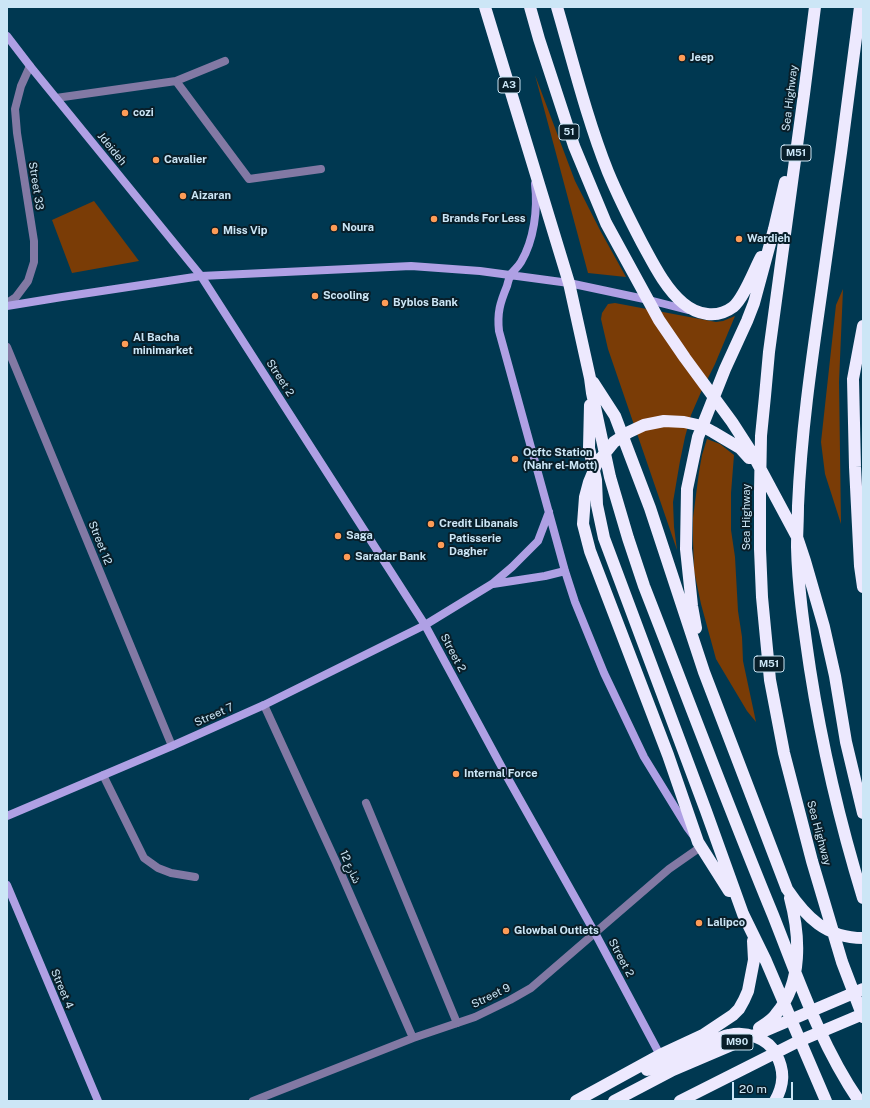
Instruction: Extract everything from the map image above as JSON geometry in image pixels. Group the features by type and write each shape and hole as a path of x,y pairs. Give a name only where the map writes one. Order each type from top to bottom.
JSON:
{"highway":[{"name":"A3","path":"485,7 533,164"},
{"name":"51","path":"530,7 574,146 606,223 659,320 742,438 762,472"},
{"path":"557,7 587,111 618,195 649,256 670,289 683,303 696,312 706,314 717,314 734,306 747,287 774,229"},
{"name":"Sea Highway","path":"815,7 769,352 764,404 760,492 762,597 770,680 784,753 812,862 842,962 863,1017"},
{"path":"860,7 802,440 799,478 797,546 799,592 814,698 848,849 863,898"},
{"path":"704,672 692,606 686,549 686,490 698,437 724,369 754,303 774,229 804,94"},
{"path":"533,164 569,283 610,477 644,586 808,1002 836,1066 859,1101"},
{"path":"863,326 853,379 855,467 860,566 863,586"},
{"path":"590,378 615,416 650,508 704,672 778,865 794,911 797,955 792,982 786,999 776,1015 747,1038"},
{"path":"590,378 589,448 596,480 597,505 604,538 743,914 766,961 826,1101"},
{"path":"743,914 700,844 590,551 583,524 585,497 588,482 597,463 614,442 629,432 644,425 664,421 684,422 702,426 740,448 762,472 797,537 806,561 824,627 835,676 846,742 863,813"},
{"path":"787,889 805,914 817,924 844,936 863,938"},
{"path":"576,1101 660,1055 703,1035 726,1020 739,1009 748,991 753,970 754,948 752,934"},
{"name":"M90","path":"614,1101 673,1070 863,989"},
{"name":"M90","path":"680,1101 799,1041 863,1014"},
{"path":"601,1088 700,1048 728,1035 741,1033 754,1036 766,1042 775,1052 781,1064 783,1078 780,1091 775,1101"}],"street":[{"name":"Jdeideh","path":"7,36 201,276"},
{"path":"56,98 176,81 225,61"},
{"name":"Street 33","path":"7,303 16,297 28,281 34,262 34,242 17,134 16,109 21,86 30,66"},
{"path":"176,81 249,179 322,169"},
{"path":"533,164 536,190 536,213 534,224 521,262 511,275 500,301 498,313 499,331 564,571 578,609 604,673 644,757 687,827 700,844"},
{"path":"7,306 201,276 411,266 480,271 569,283 649,300 696,312"},
{"name":"Street 2","path":"201,276 425,625 506,775 596,933 660,1055"},
{"name":"Street 12","path":"7,347 172,746"},
{"name":"Street 7","path":"7,816 264,705 425,625 492,584 512,568 538,541 548,512"},
{"path":"492,584 545,576 564,571"},
{"name":"شارع 12","path":"264,705 336,862 413,1038"},
{"path":"103,775 144,858 158,868 171,873 195,878"},
{"path":"366,803 457,1023"},
{"name":"Street 9","path":"253,1101 413,1038 474,1017 531,988 700,844"},
{"name":"Street 4","path":"7,885 98,1101"}],"shaded area":[{"path":"535,75 575,181 626,277 588,273"},
{"path":"94,201 139,261 72,273 52,220"},
{"path":"843,289 839,382 841,524 825,474 821,442 836,305"},
{"path":"615,303 716,322 735,316 715,364 691,415 685,437 673,502 677,550 608,349 601,319 602,313 608,304"},
{"path":"707,439 720,444 734,455 731,493 731,530 735,557 743,661 756,722 747,711 716,659 701,604 694,571 693,518 702,455"}],"place":[{"name":"Jeep","path":"682,58"},
{"name":"cozi","path":"125,113"},
{"name":"Cavalier","path":"156,160"},
{"name":"Aizaran","path":"183,196"},
{"name":"Brands For Less","path":"434,219"},
{"name":"Noura","path":"334,228"},
{"name":"Miss Vip","path":"215,231"},
{"name":"Wardieh","path":"739,239"},
{"name":"Scooling","path":"315,296"},
{"name":"Byblos Bank","path":"385,303"},
{"name":"Al Bacha minimarket","path":"125,344"},
{"name":"Ocftc Station (Nahr el-Mott)","path":"515,459"},
{"name":"Credit Libanais","path":"431,524"},
{"name":"Saga","path":"338,536"},
{"name":"Patisserie Dagher","path":"441,545"},
{"name":"Saradar Bank","path":"347,557"},
{"name":"Internal Force","path":"456,774"},
{"name":"Lalipco","path":"699,923"},
{"name":"Glowbal Outlets","path":"506,931"}]}
